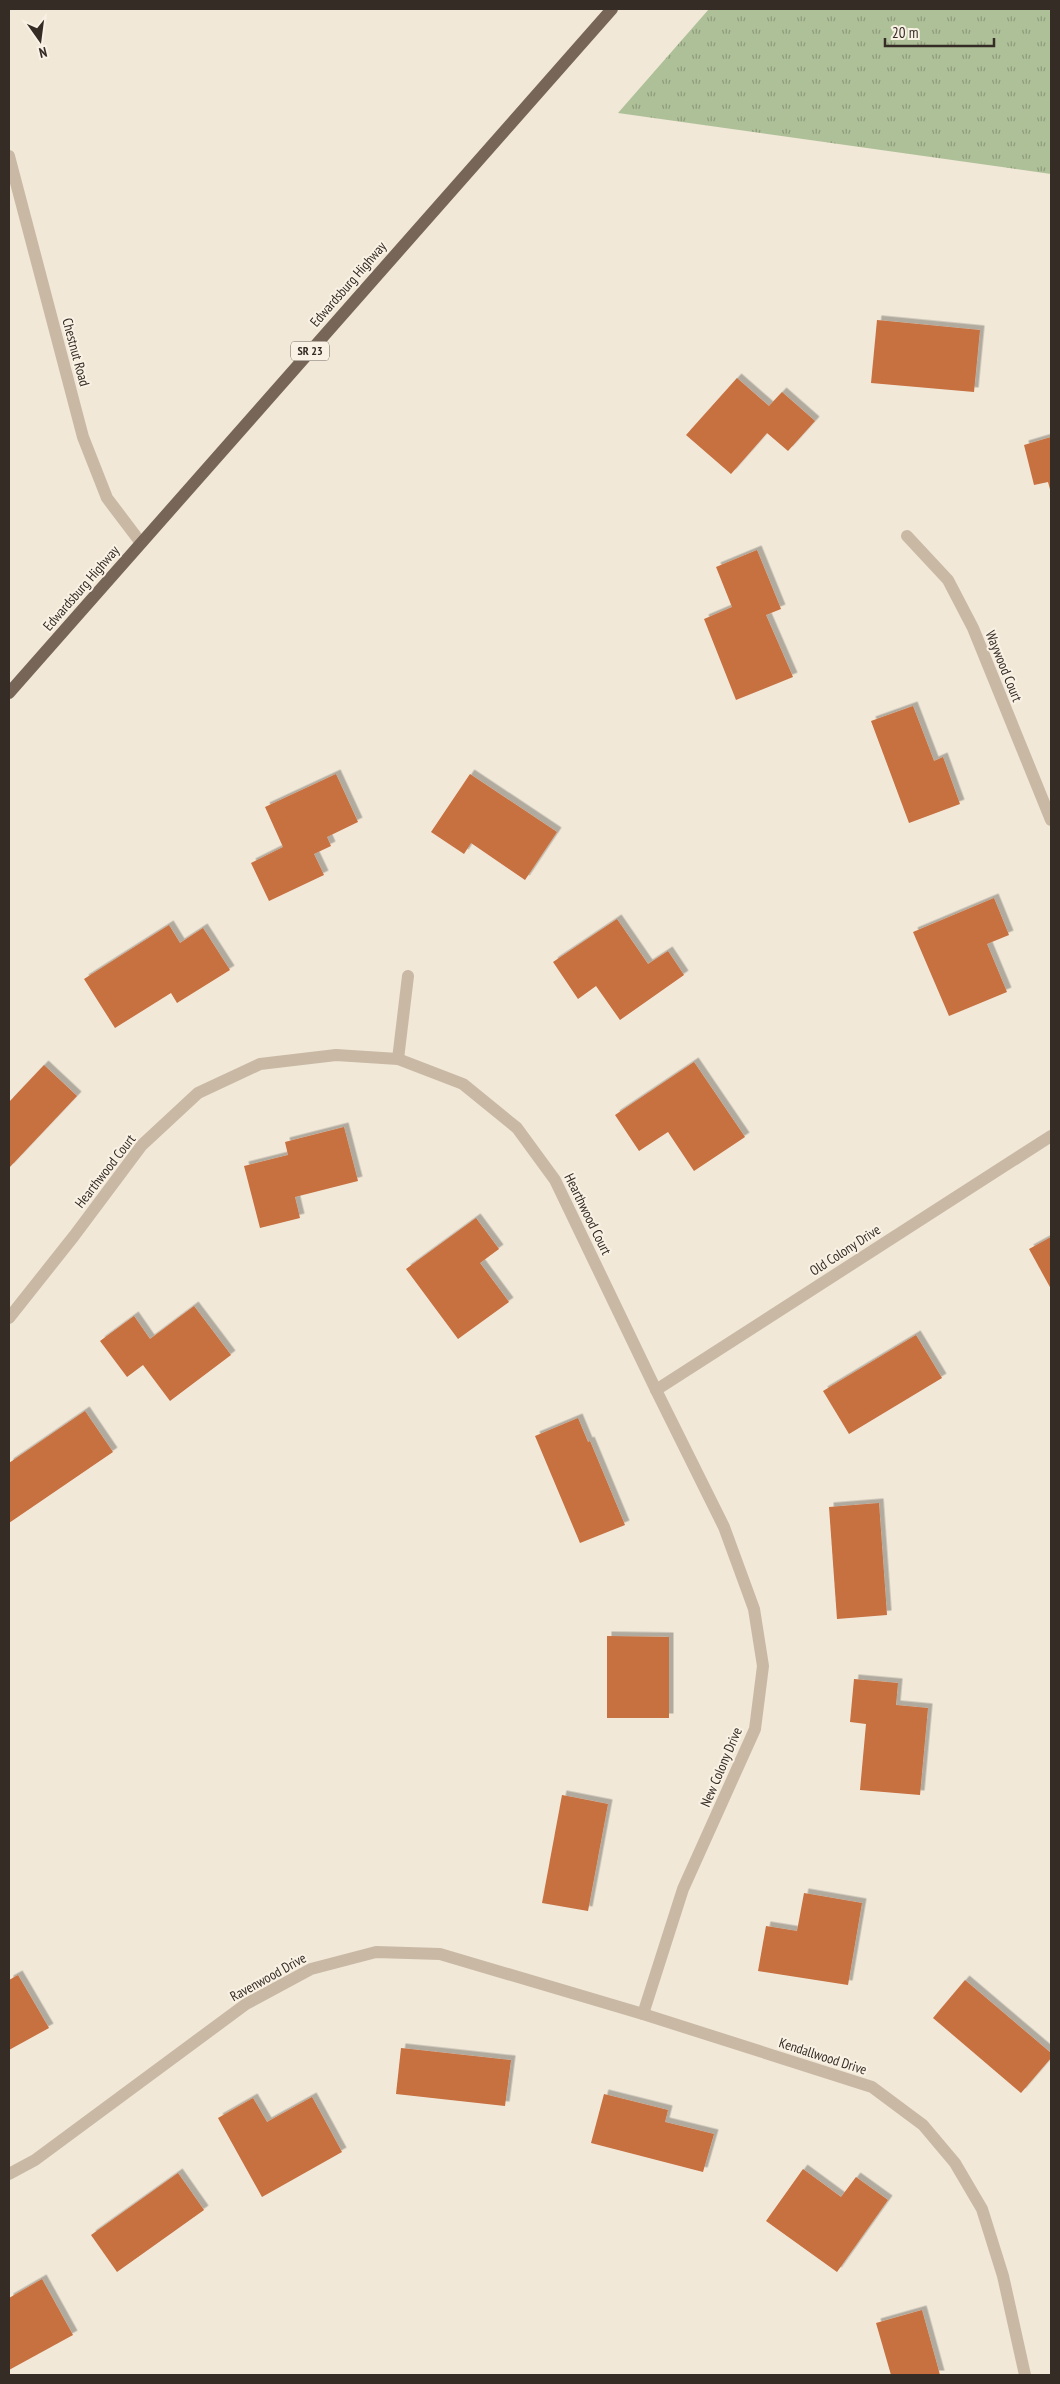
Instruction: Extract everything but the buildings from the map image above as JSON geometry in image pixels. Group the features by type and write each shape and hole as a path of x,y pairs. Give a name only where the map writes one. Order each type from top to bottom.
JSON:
{"main road":[{"name":"Edwardsburg Highway","path":"9,693 612,9"}],"street":[{"name":"Chestnut Road","path":"9,156 82,437 107,498 141,543"},
{"name":"Waywood Court","path":"907,536 948,580 973,628 1051,820"},
{"path":"398,1059 408,976"},
{"name":"Hearthwood Court","path":"9,1318 74,1236 142,1145 198,1093 260,1064 336,1055 398,1059 464,1084 517,1128 556,1180 656,1390"},
{"name":"Old Colony Drive","path":"656,1390 1051,1136"},
{"name":"New Colony Drive","path":"643,2014 683,1889 754,1729 763,1666 754,1609 724,1528 656,1390"},
{"name":"Ravenwood Drive","path":"9,2174 35,2160 246,2004 311,1969 376,1952 440,1954 643,2014"},
{"name":"Kendallwood Drive","path":"643,2014 872,2087 923,2125 955,2163 982,2209 1003,2276 1025,2375"}],"green space":[{"path":"709,9 1051,9 1051,174 618,113"}]}
